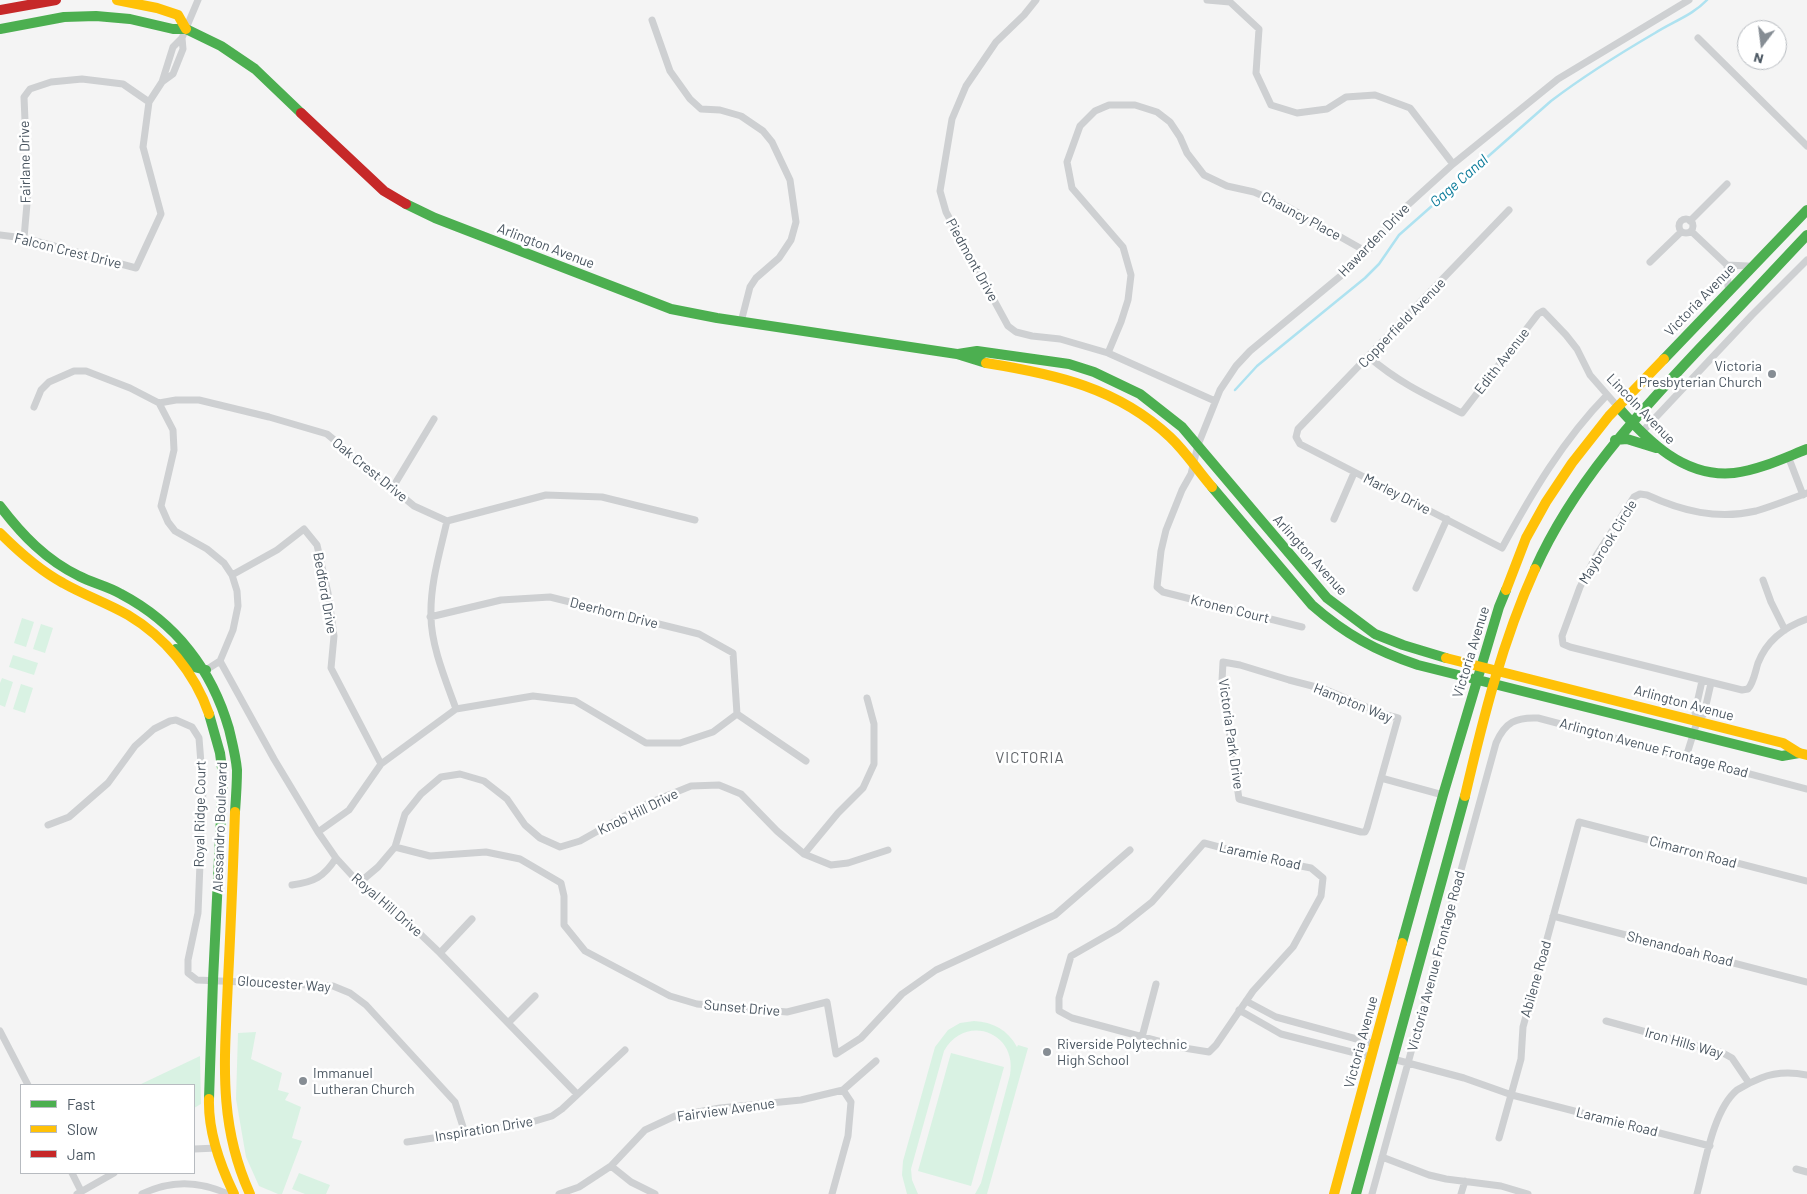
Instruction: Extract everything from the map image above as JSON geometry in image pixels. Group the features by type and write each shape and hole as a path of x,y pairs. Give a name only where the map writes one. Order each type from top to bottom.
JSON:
{"main road":[{"path":"0,10 56,0"},
{"name":"Arlington Avenue","path":"117,0 178,15 186,28 221,46 255,69 384,190 407,205 443,221 650,302 693,314 956,354 978,362 1030,370 1059,377 1114,397 1153,422 1171,438 1312,605 1330,621 1356,639 1398,658 1693,735 1782,756 1803,754"},
{"name":"Arlington Avenue","path":"0,29 64,17 96,16 130,19 173,29 186,28"},
{"name":"Victoria Avenue","path":"1334,1194 1443,795 1481,666 1502,599 1535,521 1572,463 1618,407 1807,210"},
{"path":"1356,1194 1464,802 1494,684 1518,612 1543,550 1576,494 1615,440 1807,235"},
{"name":"Arlington Avenue","path":"956,354 976,351 1048,360 1094,372 1140,394 1182,427 1321,592 1349,616 1375,634 1438,656 1784,743 1803,754"},
{"name":"Lincoln Avenue","path":"1618,407 1641,433 1666,455 1686,466 1708,472 1734,473 1747,470 1807,449"},
{"path":"1615,440 1629,438 1647,447 1657,448"},
{"name":"Alessandro Boulevard","path":"0,506 26,538 46,555 76,575 120,593 139,604 172,629 206,670 230,729 237,769 224,1081 226,1112 236,1161 250,1194"},
{"path":"0,519 28,547 46,555"},
{"name":"Alessandro Boulevard","path":"0,533 15,548 50,576 119,609 137,620 161,639 176,656 206,702 218,744 223,776 208,1093 210,1121 226,1176 234,1194"},
{"path":"161,639 180,651 194,667 206,670 207,690 221,732 218,744"},
{"path":"217,1148 225,1151 240,1187 250,1194"}],"street":[{"path":"149,102 162,82 174,72 183,49 182,38 192,10 198,0"},
{"name":"Piedmont Drive","path":"1036,0 1024,15 996,42 966,86 952,119 940,191 946,212 1008,326 1016,332 1060,339 1108,353 1215,401"},
{"path":"1207,0 1230,2 1259,29 1256,72 1271,105 1297,113 1327,108 1346,97 1375,95 1410,108 1452,164"},
{"name":"Hawarden Drive","path":"1158,589 1156,583 1166,530 1194,464 1198,445 1215,401 1236,366 1250,351 1349,269 1367,252 1398,214 1452,164 1558,79 1688,0"},
{"path":"652,20 670,71 686,95 701,109 720,110 741,116 763,131 772,142 790,180 795,204 796,222 791,240 779,258 756,278 750,287 741,322"},
{"path":"1698,38 1807,146"},
{"name":"Fairlane Drive","path":"24,238 28,192 24,97 30,89 51,82 82,79 123,84 149,102"},
{"name":"Falcon Crest Drive","path":"0,235 24,238 136,268 161,214 143,147 149,102"},
{"name":"Chauncy Place","path":"1108,353 1128,300 1131,275 1123,247 1072,188 1067,162 1080,126 1095,111 1109,105 1135,105 1157,112 1170,122 1180,137 1187,153 1204,175 1227,186 1254,192 1286,206 1367,252"},
{"path":"1690,221 1727,184"},
{"name":"Copperfield Avenue","path":"1296,437 1298,429 1370,357 1510,210"},
{"path":"1681,232 1678,227 1680,222 1685,219 1690,221 1693,226 1691,231"},
{"path":"1681,232 1691,231"},
{"path":"1691,231 1727,265 1730,290"},
{"path":"1650,262 1681,232"},
{"path":"1641,433 1752,315 1806,263"},
{"path":"1727,265 1748,266 1750,268"},
{"name":"Edith Avenue","path":"1370,357 1388,374 1462,413 1538,314 1544,311"},
{"name":"Lincoln Avenue","path":"1544,311 1577,349 1590,375 1618,407"},
{"path":"34,407 41,390 48,382 80,371 86,371 130,388 159,403 173,430 174,450 161,503 168,522 175,531 207,549 224,563 232,575 237,591 238,606 236,620 220,661 206,670"},
{"name":"Marley Drive","path":"1296,437 1300,444 1502,548 1527,502 1562,448 1577,428 1607,395"},
{"name":"Oak Crest Drive","path":"159,403 176,400 199,400 269,417 327,434 414,506 448,521"},
{"path":"393,487 434,419"},
{"path":"1788,456 1805,494"},
{"path":"1334,519 1354,472"},
{"name":"Maybrook Circle","path":"1702,681 1578,650 1563,644 1562,636 1569,615 1580,587 1596,556 1634,497 1640,494 1647,494 1688,511 1735,515 1757,510 1805,494"},
{"path":"456,709 438,657 430,617 432,586 448,521 546,496 602,497 695,520"},
{"path":"1416,588 1447,519"},
{"name":"Bedford Drive","path":"232,575 277,550 304,529 317,545 328,593 334,636 331,668 381,764"},
{"path":"1763,580 1771,602 1785,630"},
{"name":"Kronen Court","path":"1158,589 1163,592 1302,627"},
{"name":"Deerhorn Drive","path":"430,617 501,600 550,596 699,634 733,652 737,714"},
{"path":"1697,722 1695,712 1702,681 1742,690 1748,689 1752,684 1766,647 1776,636 1794,624 1807,619"},
{"name":"Royal Hill Drive","path":"220,661 274,759 336,858 359,883 393,908 440,953 577,1094"},
{"name":"Hampton Way","path":"1223,662 1324,689 1382,714 1398,718 1381,778"},
{"name":"Victoria Park Drive","path":"1223,662 1222,681 1241,800 1365,832 1381,778"},
{"path":"1686,757 1697,722 1704,714 1711,683"},
{"path":"318,832 349,810 381,764 456,709 533,696 576,701 646,743 680,743 713,732 737,714 806,761"},
{"path":"867,698 874,724 874,764 863,788 838,813 804,854 831,865 848,863 888,850"},
{"name":"Arlington Avenue Frontage Road","path":"1503,730 1510,723 1524,717 1538,718 1807,788"},
{"name":"Royal Ridge Court","path":"48,826 69,817 108,783 135,746 154,729 176,720 192,727 199,738 203,789 198,913 188,960 188,973 196,980 213,980"},
{"name":"Victoria Avenue Frontage Road","path":"1372,1194 1496,743 1503,730"},
{"name":"Knob Hill Drive","path":"396,848 406,814 421,794 441,777 460,774 484,781 507,799 525,825 540,838 560,847 580,841 644,806 692,786 719,785 741,794 777,831 804,854"},
{"path":"1381,778 1443,795"},
{"name":"Cimarron Road","path":"1578,822 1807,881"},
{"name":"Abilene Road","path":"1499,1138 1521,1058 1523,1027 1578,822"},
{"name":"Laramie Road","path":"1204,843 1260,858 1311,868 1323,878 1321,896 1293,947 1253,991 1216,1045 1209,1052 1184,1048 1142,1037 1072,1018 1059,1011 1059,998 1071,956 1118,929 1152,902 1204,843"},
{"path":"359,883 396,848"},
{"name":"Sunset Drive","path":"396,848 430,856 486,852 520,859 543,871 561,883 564,896 564,925 585,951 670,996 697,1004 787,1012 827,1002 836,1054 861,1038 902,994 936,970 1055,915 1130,850"},
{"path":"292,885 309,883 320,877 336,858"},
{"name":"Shenandoah Road","path":"1554,916 1807,982"},
{"path":"440,953 472,919"},
{"name":"Gloucester Way","path":"213,980 333,986 350,993 366,1004 455,1102 465,1133"},
{"path":"1142,1037 1156,984"},
{"path":"508,1023 535,996"},
{"path":"1246,1001 1276,1017 1375,1044"},
{"path":"1239,1010 1282,1034 1371,1057"},
{"name":"Iron Hills Way","path":"1606,1021 1723,1053 1732,1058 1749,1083"},
{"path":"0,1031 27,1084"},
{"name":"Inspiration Drive","path":"407,1142 539,1121 552,1116 562,1109 625,1050"},
{"name":"Laramie Road","path":"1394,1059 1464,1078 1512,1095 1710,1146"},
{"name":"Fairview Avenue","path":"559,1194 579,1187 611,1166 645,1130 675,1116 720,1108 800,1100 844,1090 876,1061"},
{"path":"1697,1194 1722,1109 1736,1092 1749,1083 1771,1074 1794,1072 1807,1075"},
{"path":"832,1194 848,1136 851,1102 844,1090"},
{"path":"195,1149 217,1148"},
{"path":"1382,1157 1429,1175 1501,1186 1528,1194"},
{"path":"611,1166 631,1182 655,1194"},
{"path":"1796,1169 1807,1172"},
{"path":"72,1174 79,1193 112,1174"},
{"path":"1461,1194 1464,1181"},
{"path":"142,1194 166,1186 190,1183 206,1185 228,1194"}],"green space":[{"path":"22,618 34,622 26,647 14,643"},
{"path":"41,624 53,628 45,653 33,649"},
{"path":"13,655 38,663 34,675 9,667"},
{"path":"2,678 13,682 5,707 0,705 0,683"},
{"path":"21,684 33,688 25,713 13,709"},
{"path":"974,1021 994,1025 1009,1036 1017,1047 1018,1045 1028,1048 987,1194 975,1194 981,1183 1010,1075 1010,1060 1006,1048 998,1038 988,1033 976,1031 964,1033 953,1039 944,1051 911,1169 912,1180 918,1194 907,1194 902,1175 903,1161 935,1047 948,1030 960,1023"},
{"path":"256,1032 251,1059 282,1073 278,1090 289,1093 285,1100 301,1107 292,1138 302,1141 282,1194 259,1186 246,1157 236,1099 238,1033"},
{"path":"951,1053 1004,1067 971,1186 918,1171"},
{"path":"200,1056 201,1104 195,1107 195,1084 141,1084"},
{"path":"299,1173 330,1185 326,1194 305,1194 292,1189"}],"waterway":[{"name":"Gage Canal","path":"1235,390 1257,366 1365,278 1379,264 1399,235 1551,101 1628,49 1689,14 1707,0"}],"traffic: fast":[{"path":"0,29 64,17 96,16 130,19 173,29 186,29 221,46 255,69 301,113"},
{"path":"406,204 435,218 671,309 717,318 957,354 986,363"},
{"path":"1664,359 1807,210"},
{"path":"1535,569 1550,538 1568,508 1608,452 1653,399 1807,235"},
{"path":"958,354 977,351 1069,364 1094,372 1140,394 1182,427 1327,598 1375,634 1446,658"},
{"path":"1618,407 1642,432 1669,455 1699,470 1716,473 1734,473 1753,469 1807,449"},
{"path":"1615,440 1627,439 1656,448"},
{"path":"1212,487 1312,605 1349,633 1388,654 1418,665 1782,756 1799,753"},
{"path":"0,506 26,537 45,554 67,570 116,591 141,606 159,619 189,650 213,687 229,729 237,770 235,812"},
{"path":"1402,943 1443,795 1499,607 1506,590"},
{"path":"176,649 194,667 206,670"},
{"path":"209,714 220,753 223,776 209,1099"},
{"path":"1356,1194 1465,796"}],"traffic: slow":[{"path":"117,0 157,8 178,15 186,29"},
{"path":"1506,590 1526,538 1546,502 1572,463 1609,416 1664,359"},
{"path":"986,363 1061,378 1107,395 1129,406 1170,437 1212,487"},
{"path":"0,533 22,554 54,578 128,615 154,634 187,670 196,684 209,714"},
{"path":"1465,796 1486,710 1503,653 1535,569"},
{"path":"1446,658 1783,743 1799,753 1807,755"},
{"path":"235,812 225,1089 232,1141 239,1167 250,1194"},
{"path":"1334,1194 1402,943"},
{"path":"209,1099 209,1111 216,1148 234,1194"}],"traffic: jam":[{"path":"0,10 56,0"},
{"path":"301,113 384,191 406,204"}],"place":[{"name":"Victoria Presbyterian Church","path":"1772,374"},
{"name":"Riverside Polytechnic High School","path":"1047,1052"},
{"name":"Immanuel Lutheran Church","path":"303,1081"}],"district":[{"name":"VICTORIA","path":"1030,758"}]}
